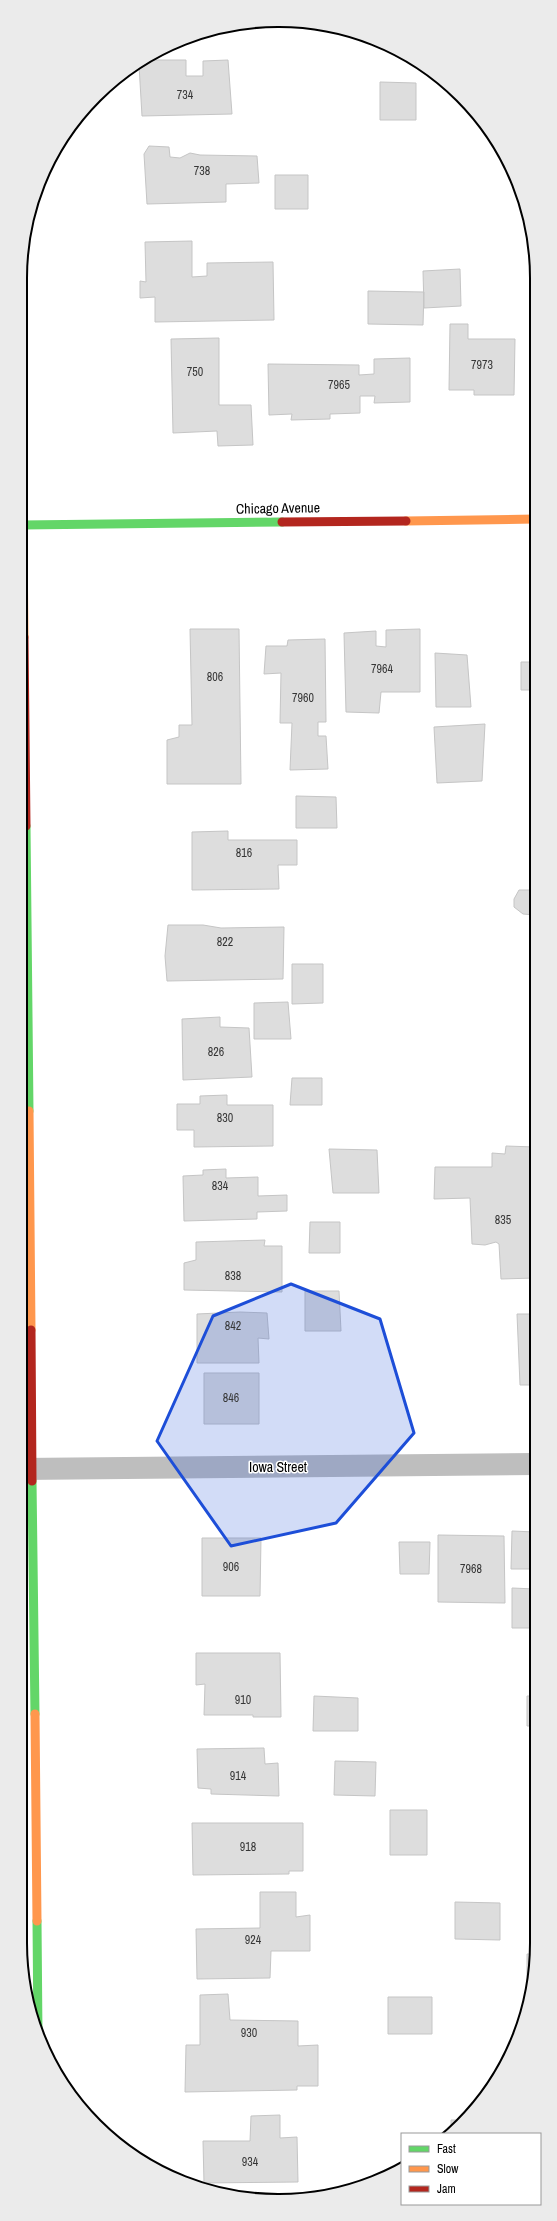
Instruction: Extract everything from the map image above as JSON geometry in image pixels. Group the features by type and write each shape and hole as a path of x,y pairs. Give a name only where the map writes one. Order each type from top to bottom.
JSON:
{"street":[{"name":"Chicago Avenue","path":"27,525 530,519"},
{"name":"Iowa Street","path":"27,1469 530,1464"},
{"path":"27,1469 38,2014"}],"highlighted area":[{"path":"291,1284 380,1319 414,1433 336,1523 231,1546 157,1441 213,1316"}],"building":[{"path":"155,60 186,60 186,76 203,76 203,61 228,60 232,114 142,116 139,69"},
{"path":"380,82 416,83 416,120 380,120"},
{"path":"149,146 169,147 170,157 180,158 190,153 200,155 257,156 259,183 226,184 226,202 147,204 144,154"},
{"path":"275,175 308,175 308,209 275,209"},
{"path":"192,241 192,277 207,276 207,263 273,262 274,320 155,322 155,297 140,298 140,281 146,282 145,242"},
{"path":"460,269 461,306 424,308 423,271"},
{"path":"368,291 424,292 423,325 368,324"},
{"path":"450,324 468,324 468,339 515,339 514,395 474,395 474,390 449,390"},
{"path":"219,338 219,405 251,405 253,445 218,446 217,431 173,433 171,339"},
{"path":"410,358 410,402 374,403 375,396 360,396 360,413 330,414 330,419 291,420 292,414 269,415 268,364 359,365 359,375 374,374 374,359"},
{"path":"190,629 239,629 241,784 167,784 167,740 179,737 179,725 192,725"},
{"path":"420,629 420,692 381,692 379,713 346,712 344,633 376,631 376,646 386,647 386,630"},
{"path":"325,639 326,722 318,722 318,736 326,736 328,769 290,770 292,723 280,723 281,673 264,674 266,646 287,646 288,640"},
{"path":"435,653 467,655 471,707 436,707"},
{"path":"521,662 530,662 530,690 521,690"},
{"path":"485,724 482,781 437,783 434,727"},
{"path":"296,796 336,797 337,828 296,828"},
{"path":"228,831 228,840 297,840 297,865 278,865 279,889 192,890 192,832"},
{"path":"519,890 530,890 530,915 523,914 514,907 514,899"},
{"path":"168,925 203,925 221,928 284,927 283,979 167,981 165,956"},
{"path":"292,964 323,964 323,1003 292,1004"},
{"path":"288,1002 291,1039 254,1039 254,1003"},
{"path":"220,1017 220,1027 249,1028 252,1077 183,1080 182,1019"},
{"path":"292,1078 322,1078 322,1105 290,1105"},
{"path":"227,1095 227,1105 273,1105 273,1146 194,1147 194,1130 177,1130 177,1104 200,1104 200,1096"},
{"path":"506,1146 530,1147 530,1278 501,1279 499,1244 496,1242 485,1245 472,1244 470,1198 434,1199 435,1167 492,1167 492,1153 505,1154"},
{"path":"329,1149 377,1150 379,1193 333,1193"},
{"path":"226,1169 226,1178 258,1177 258,1196 287,1195 287,1211 257,1212 257,1219 184,1221 183,1176 203,1175 203,1170"},
{"path":"310,1222 340,1222 340,1253 309,1253"},
{"path":"265,1240 264,1246 282,1246 282,1292 184,1290 184,1263 196,1260 196,1242"},
{"path":"305,1291 339,1291 341,1331 305,1331"},
{"path":"240,1312 267,1313 269,1339 258,1338 259,1363 197,1363 197,1314"},
{"path":"517,1314 530,1314 530,1385 520,1385"},
{"path":"204,1373 259,1373 259,1424 204,1424"},
{"path":"512,1531 530,1532 530,1569 511,1569"},
{"path":"438,1535 504,1536 505,1603 438,1602"},
{"path":"202,1538 261,1538 260,1596 202,1596"},
{"path":"399,1542 430,1542 429,1574 400,1574"},
{"path":"512,1588 530,1589 530,1628 512,1628"},
{"path":"196,1653 280,1653 281,1717 253,1717 253,1715 204,1715 205,1684 196,1685"},
{"path":"314,1696 358,1698 358,1731 313,1731"},
{"path":"527,1696 530,1696 530,1726 527,1726"},
{"path":"264,1748 265,1764 278,1763 279,1796 211,1794 211,1789 198,1788 197,1749"},
{"path":"335,1761 376,1762 375,1796 334,1795"},
{"path":"390,1810 427,1810 427,1855 390,1855"},
{"path":"192,1823 303,1823 303,1871 289,1871 289,1874 193,1875"},
{"path":"260,1892 296,1892 296,1917 310,1915 310,1951 271,1951 270,1978 197,1979 196,1929 260,1928"},
{"path":"455,1902 500,1903 500,1940 455,1939"},
{"path":"527,1954 529,1954 528,1975 527,1981"},
{"path":"228,1994 230,2020 298,2021 298,2046 318,2045 318,2086 297,2086 297,2090 185,2092 186,2045 200,2045 200,1995"},
{"path":"388,1997 432,1997 432,2034 388,2034"},
{"path":"280,2115 280,2138 297,2137 298,2182 204,2183 203,2141 250,2141 251,2116"},
{"path":"451,2120 456,2120 451,2125"}],"traffic: fast":[{"path":"27,525 282,522"},
{"path":"27,921 29,1111"},
{"path":"32,1481 35,1714"},
{"path":"37,1921 38,2015"}],"traffic: slow":[{"path":"406,521 530,519"},
{"path":"29,1111 31,1330"},
{"path":"35,1714 37,1921"}],"traffic: jam":[{"path":"282,522 406,521"},
{"path":"31,1330 32,1481"}]}
